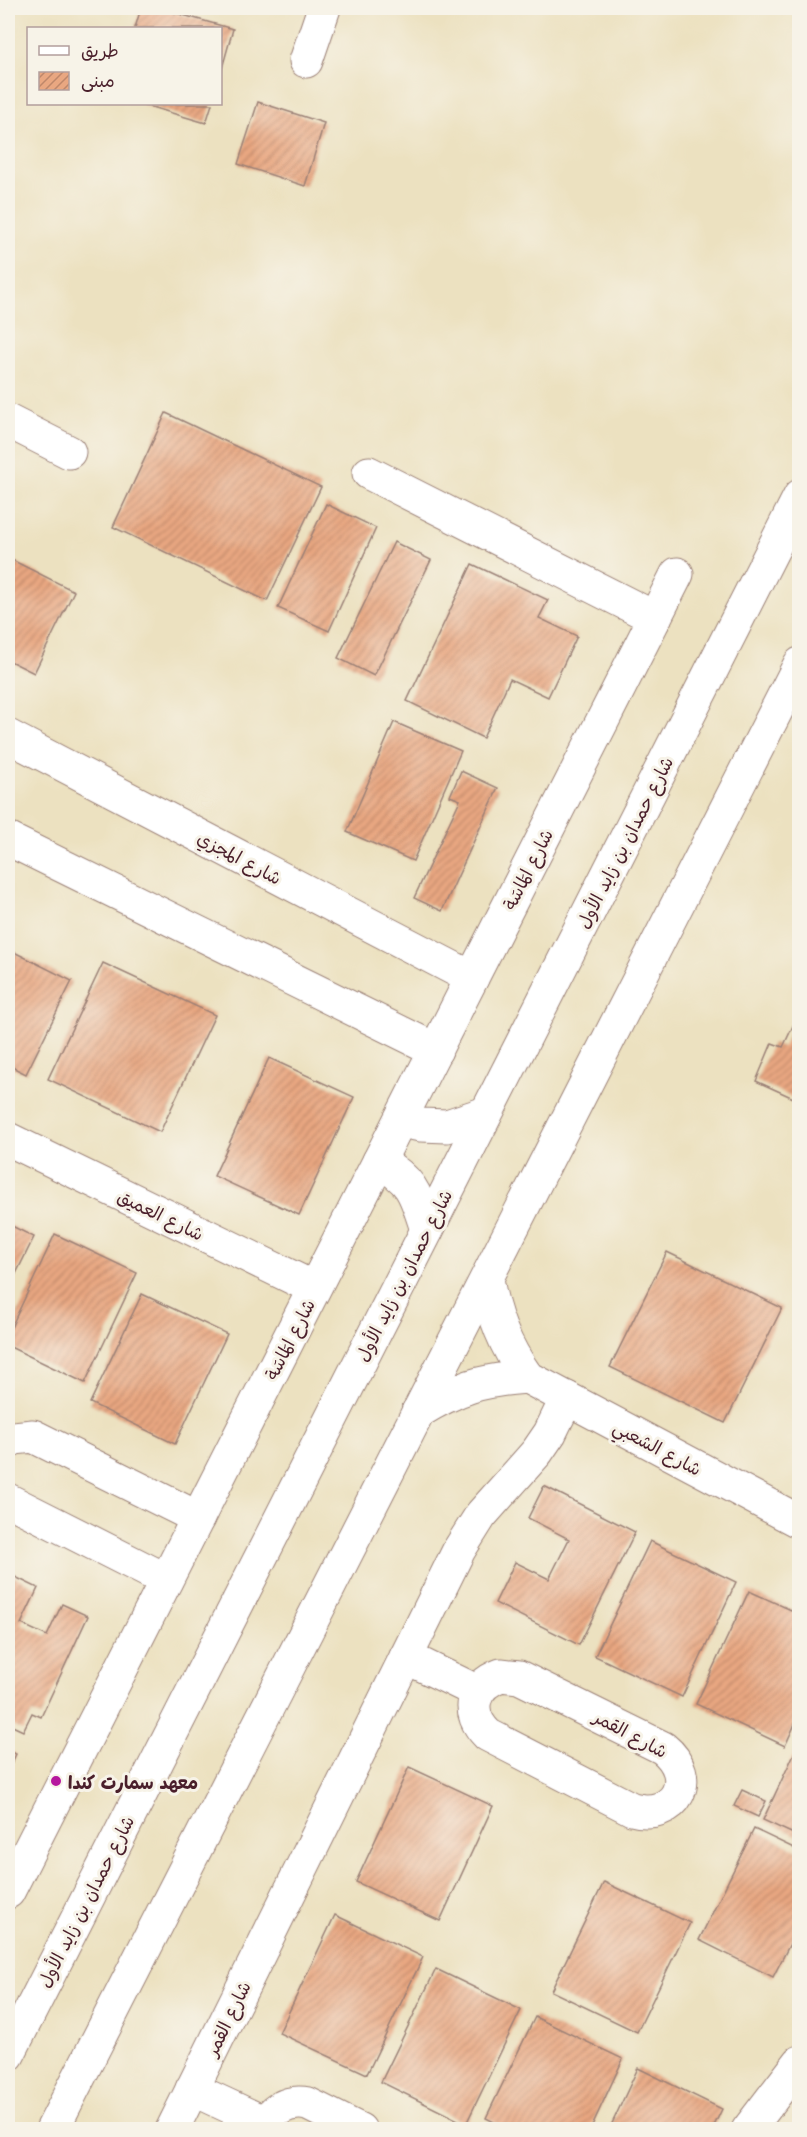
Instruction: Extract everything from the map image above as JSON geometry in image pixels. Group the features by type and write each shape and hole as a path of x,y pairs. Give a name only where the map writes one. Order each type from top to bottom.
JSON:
{"street":[{"path":"306,61 324,8"},
{"path":"8,422 69,452"},
{"path":"369,473 655,618"},
{"name":"شارع حمدان بن زايد الأول","path":"8,2055 800,496"},
{"name":"شارع المَاسَة","path":"8,1892 677,574"},
{"path":"52,2130 800,664"},
{"name":"شارع المجزي","path":"8,736 472,978"},
{"path":"8,839 436,1050"},
{"path":"400,1121 447,1126 486,1113"},
{"name":"شارع العميق","path":"8,1139 314,1288"},
{"path":"379,1161 399,1173 414,1190 426,1230"},
{"name":"شارع الشعبي","path":"487,1279 491,1305 500,1331 527,1377 796,1512"},
{"path":"418,1412 469,1385 498,1379 527,1377"},
{"name":"شارع القمر","path":"172,2130 459,1550 494,1500 537,1452 550,1433 567,1398"},
{"path":"8,1442 14,1438 33,1436 198,1518"},
{"path":"8,1500 166,1580"},
{"path":"406,1658 478,1692"},
{"name":"شارع القمر","path":"501,1675 519,1677 663,1748 674,1756 680,1769 681,1782 676,1796 667,1806 656,1811 642,1812 632,1809 488,1735 480,1728 475,1717 474,1702 478,1692 490,1680 501,1675"},
{"path":"748,2130 800,2062"},
{"path":"192,2089 264,2126 273,2112 283,2106 301,2103 308,2104 360,2130"}],"building":[{"path":"141,8 158,8 233,29 222,68 222,27 135,27"},
{"path":"258,102 324,123 305,186 238,164"},
{"path":"144,105 212,105 206,123"},
{"path":"166,413 321,487 267,601 113,527"},
{"path":"326,504 376,528 329,631 278,608"},
{"path":"394,542 431,560 374,676 338,658"},
{"path":"8,558 74,591 34,673 8,660"},
{"path":"472,564 548,600 539,618 577,636 548,697 510,679 483,738 407,701"},
{"path":"394,722 461,751 413,861 347,832"},
{"path":"461,771 498,788 442,911 414,898 460,800 450,796"},
{"path":"8,949 72,981 26,1074 8,1065"},
{"path":"103,963 215,1015 160,1132 48,1079"},
{"path":"800,1011 800,1101 756,1081 772,1043 783,1047"},
{"path":"269,1058 354,1097 299,1215 214,1176"},
{"path":"8,1224 34,1237 8,1290"},
{"path":"55,1234 137,1273 85,1383 8,1346 8,1334"},
{"path":"667,1252 782,1308 725,1423 610,1367"},
{"path":"142,1294 227,1334 175,1444 90,1403"},
{"path":"544,1486 635,1532 579,1645 495,1603 515,1562 549,1579 569,1539 528,1518"},
{"path":"650,1541 736,1582 682,1697 595,1656"},
{"path":"9,1574 38,1588 21,1624 47,1636 62,1604 88,1616 41,1717 32,1713 23,1731 8,1724"},
{"path":"749,1591 800,1614 800,1713 785,1746 696,1704"},
{"path":"800,1741 800,1837 763,1820"},
{"path":"8,1750 16,1754 8,1771"},
{"path":"409,1767 493,1806 440,1921 356,1882"},
{"path":"742,1790 766,1801 758,1817 734,1806"},
{"path":"754,1829 800,1851 800,1924 773,1977 699,1940"},
{"path":"604,1882 690,1923 637,2032 551,1991"},
{"path":"335,1915 423,1957 367,2074 279,2033"},
{"path":"436,1969 521,2010 466,2124 381,2082"},
{"path":"535,2017 623,2059 590,2130 510,2130 486,2118"},
{"path":"638,2068 722,2109 712,2130 609,2130"}],"place":[{"name":"معهد سمارت كندا","path":"56,1781"}]}
